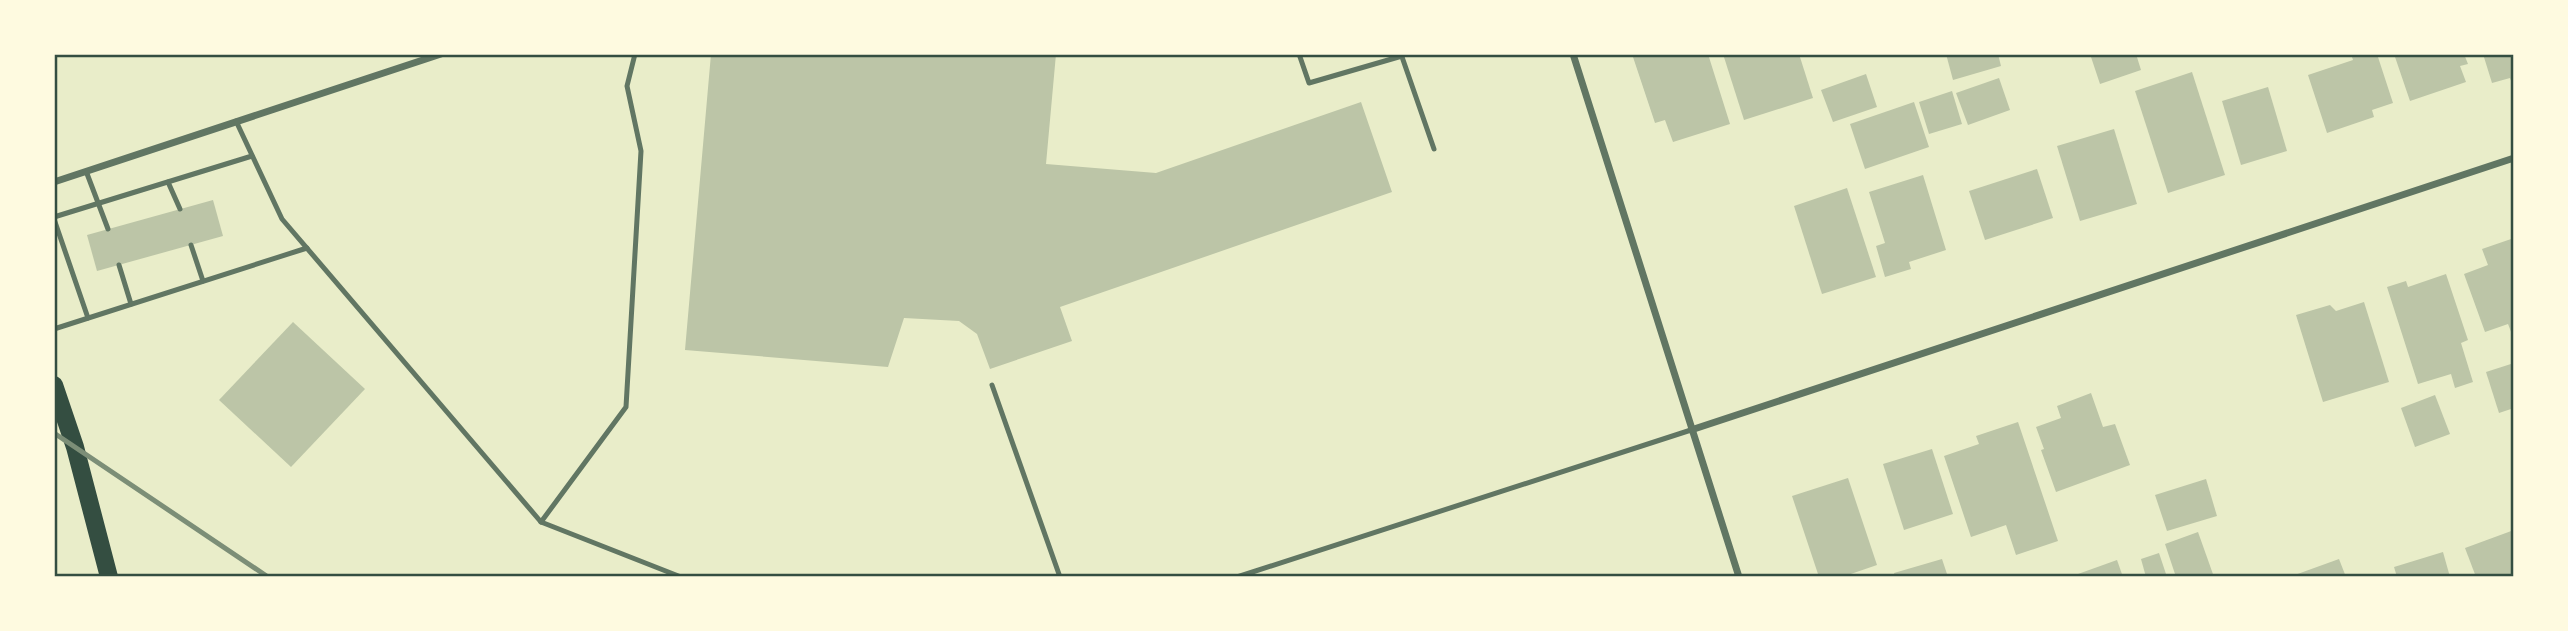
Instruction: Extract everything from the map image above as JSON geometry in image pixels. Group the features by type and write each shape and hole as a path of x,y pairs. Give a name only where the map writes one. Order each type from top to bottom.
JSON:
{"main road":[{"path":"54,385 75,447 109,577"}],"street":[{"path":"54,182 441,54"},
{"path":"1573,54 1690,430 1739,577"},
{"path":"1690,430 2514,158"}],"lane":[{"path":"541,522 626,407 641,151 626,86 635,54"},
{"path":"1299,54 1309,83 1401,55 1434,149"},
{"path":"236,121 282,219 541,522 681,577"},
{"path":"88,318 54,218 252,156"},
{"path":"86,172 108,229"},
{"path":"168,182 180,209"},
{"path":"191,246 203,281"},
{"path":"54,329 307,248"},
{"path":"119,265 131,304"},
{"path":"992,385 1060,577"},
{"path":"1237,577 1690,430"}],"building":[{"path":"711,54 1056,54 1046,164 1156,173 1361,102 1392,192 1060,307 1072,341 990,369 977,334 959,321 904,318 888,367 685,350"},
{"path":"1632,54 1708,54 1730,124 1673,142 1665,120 1655,123"},
{"path":"1723,54 1799,54 1813,98 1744,120"},
{"path":"1946,54 1998,54 2001,66 1953,80"},
{"path":"2090,54 2136,54 2141,70 2100,84"},
{"path":"2351,54 2377,54 2393,103 2372,110 2374,117 2327,133 2308,75 2353,60"},
{"path":"2394,54 2464,54 2468,64 2460,66 2466,82 2410,101"},
{"path":"2483,54 2514,54 2514,89 2510,78 2492,83"},
{"path":"2192,72 2225,175 2168,193 2135,91"},
{"path":"1866,74 1877,107 1833,122 1821,90"},
{"path":"1999,78 2010,110 1968,125 1956,93"},
{"path":"2268,87 2287,151 2241,165 2222,101"},
{"path":"1952,91 1962,124 1929,134 1919,102"},
{"path":"1914,102 1929,147 1865,169 1850,124"},
{"path":"2114,129 2137,204 2080,221 2057,146"},
{"path":"2037,169 2053,218 1985,240 1969,191"},
{"path":"1923,175 1946,250 1909,262 1911,269 1885,277 1876,246 1885,243 1869,192"},
{"path":"1847,188 1876,277 1822,294 1794,206"},
{"path":"213,200 223,236 97,271 87,235"},
{"path":"2514,238 2513,337 2508,324 2485,332 2464,274 2488,265 2482,249"},
{"path":"2446,274 2468,340 2461,343 2473,382 2455,388 2451,374 2418,384 2387,287 2406,281 2408,287"},
{"path":"2364,302 2389,382 2323,402 2296,315 2330,305 2336,311"},
{"path":"293,322 365,389 291,467 219,400"},
{"path":"2514,363 2514,408 2499,413 2486,372"},
{"path":"2091,393 2103,427 2115,424 2130,465 2056,492 2036,427 2061,418 2057,406"},
{"path":"2435,395 2450,434 2415,447 2401,408"},
{"path":"2018,422 2058,541 2016,555 2006,525 1971,537 1944,456 1979,444 1976,436"},
{"path":"1932,449 1953,514 1904,530 1883,464"},
{"path":"1848,478 1877,565 1842,577 1819,577 1792,496"},
{"path":"2206,479 2217,516 2167,531 2155,495"},
{"path":"2514,530 2514,577 2476,577 2465,548"},
{"path":"2198,532 2214,577 2176,577 2165,544"},
{"path":"2443,552 2450,577 2397,577 2394,567"},
{"path":"2159,553 2167,577 2146,577 2141,559"},
{"path":"1942,559 1948,577 1895,577 1894,573"},
{"path":"2339,559 2346,577 2292,577 2292,576"},
{"path":"2117,560 2123,577 2079,577 2078,574"}],"railway":[{"path":"54,433 268,577"}]}
